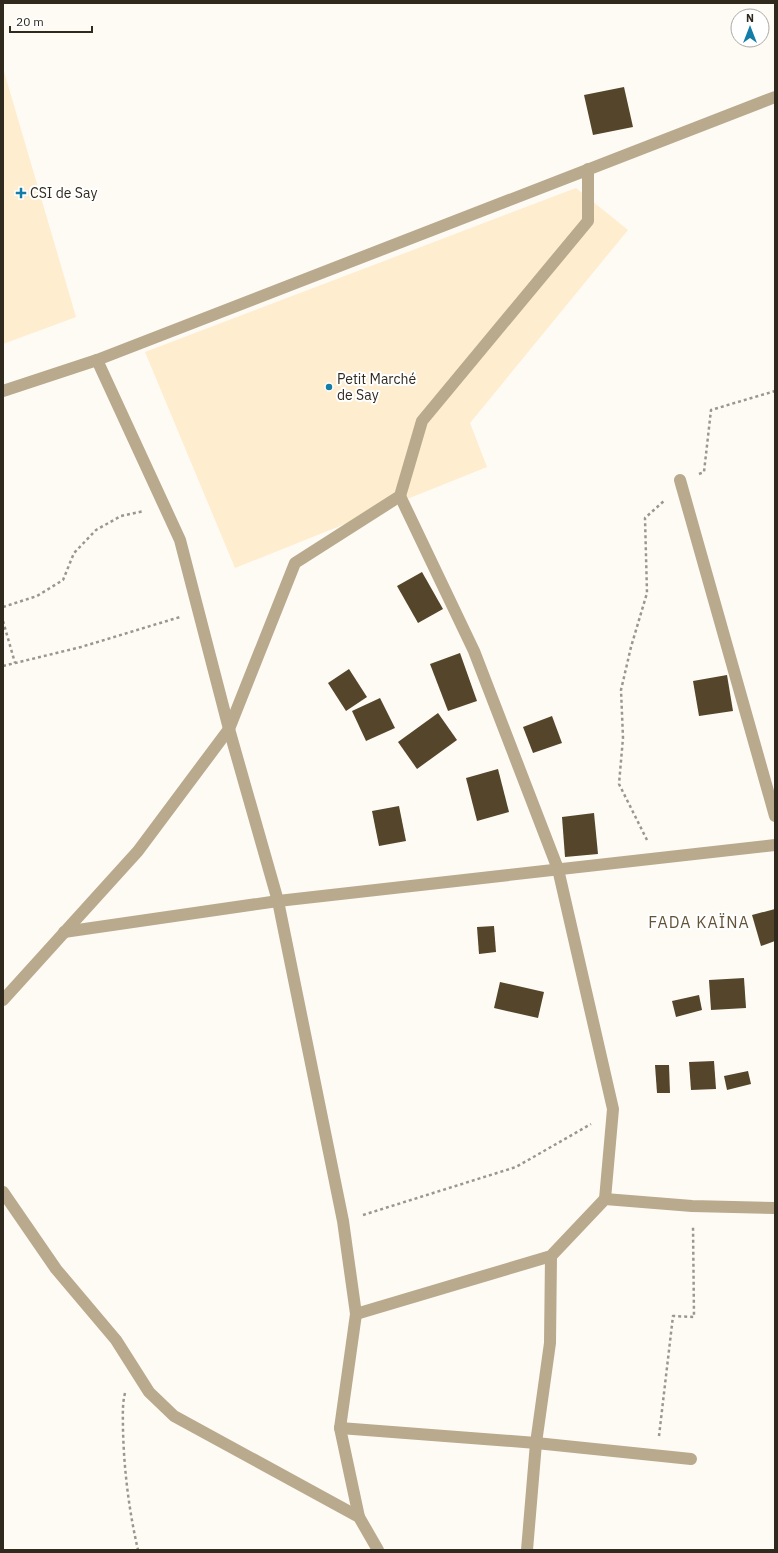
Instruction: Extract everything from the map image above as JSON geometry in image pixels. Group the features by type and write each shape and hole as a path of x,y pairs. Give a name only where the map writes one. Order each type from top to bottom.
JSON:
{"street":[{"path":"3,391 97,360 775,97"},
{"path":"3,999 138,851 229,729 295,563 400,496 422,421 588,221 588,169"},
{"path":"97,360 180,540 229,729 278,901 343,1222 356,1314 340,1428 359,1517 378,1550"},
{"path":"680,480 775,816"},
{"path":"356,1314 551,1256 605,1199 613,1109 558,869 474,651 400,496"},
{"path":"64,932 278,901 775,845"},
{"path":"3,1192 56,1269 116,1340 149,1392 174,1416 359,1517"},
{"path":"605,1199 692,1206 775,1208"},
{"path":"527,1550 536,1443 550,1343 551,1256"},
{"path":"340,1428 536,1443 691,1459"}],"path":[{"path":"656,858 619,784 623,738 621,690 646,593 645,518 663,503 680,480 704,472 711,410 775,391"},
{"path":"3,607 37,596 63,580 74,553 96,530 121,516 165,507"},
{"path":"3,666 81,647 199,611"},
{"path":"3,621 15,663"},
{"path":"343,1222 414,1198 516,1167 577,1132 613,1109"},
{"path":"657,1456 673,1316 694,1317 692,1206"},
{"path":"132,1365 123,1402 124,1446 131,1519 138,1550"}],"shaded area":[{"name":"CSI de Say","path":"3,68 76,317 3,344"},
{"name":"Petit Marché de Say","path":"576,188 628,230 470,423 487,467 235,568 145,352"}],"building":[{"path":"624,87 633,127 593,135 584,95"},
{"path":"422,572 443,609 418,623 397,586"},
{"path":"460,653 477,701 448,711 430,664"},
{"path":"349,669 367,697 346,711 328,683"},
{"path":"727,675 733,711 699,716 693,681"},
{"path":"380,698 395,728 366,741 352,711"},
{"path":"438,713 457,740 417,769 398,742"},
{"path":"552,716 562,743 533,753 523,727"},
{"path":"498,769 509,812 477,821 466,778"},
{"path":"399,806 406,841 379,846 372,811"},
{"path":"594,813 598,854 565,857 562,817"},
{"path":"775,909 775,941 761,946 752,915"},
{"path":"494,926 496,952 479,954 477,927"},
{"path":"744,978 746,1008 711,1010 709,980"},
{"path":"500,982 544,992 538,1018 494,1008"},
{"path":"699,995 702,1010 676,1017 672,1001"},
{"path":"714,1061 716,1089 691,1090 689,1062"},
{"path":"655,1065 669,1065 670,1093 657,1093"},
{"path":"748,1071 751,1084 727,1090 724,1076"}],"place":[{"name":"CSI de Say","path":"21,193"},
{"name":"Petit Marché de Say","path":"329,387"}],"district":[{"name":"FADA KAÏNA","path":"699,922"}]}
